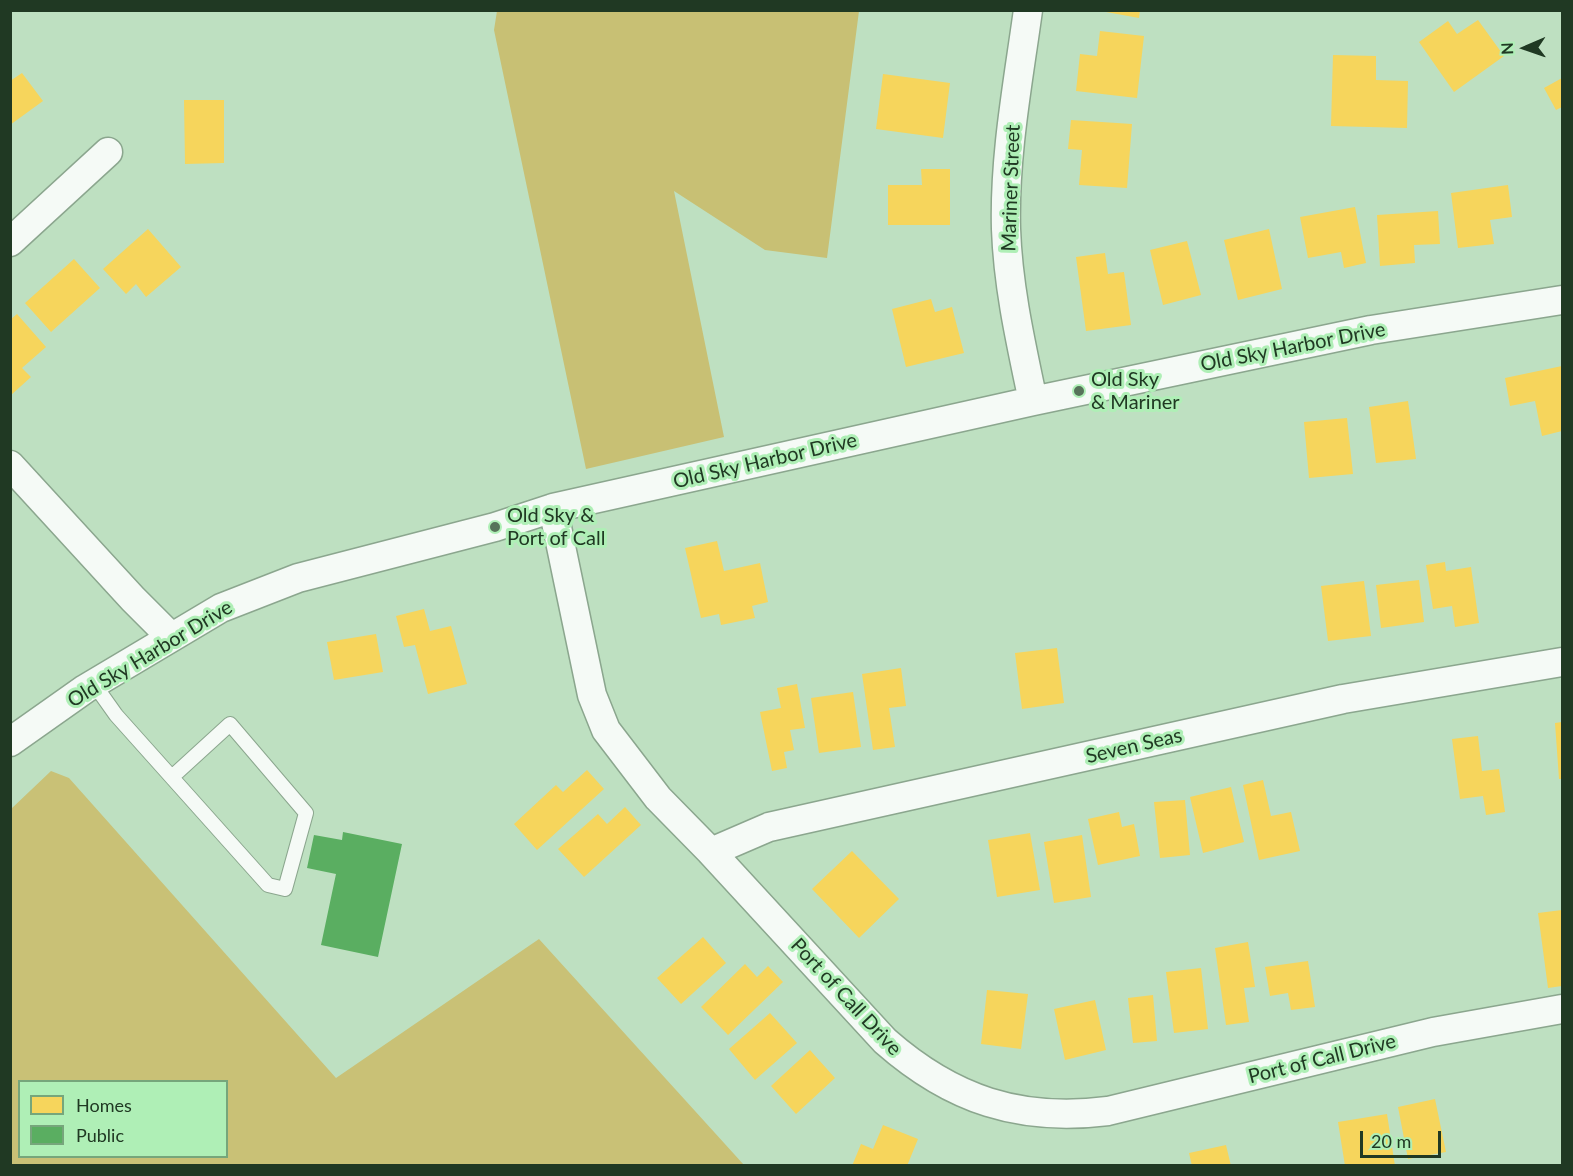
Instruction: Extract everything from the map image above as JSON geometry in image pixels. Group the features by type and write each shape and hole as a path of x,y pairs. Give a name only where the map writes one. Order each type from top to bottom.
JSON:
{"street":[{"name":"Mariner Street","path":"1028,10 1008,157 1006,228 1012,299 1033,401"},
{"path":"10,242 108,152"},
{"name":"Old Sky Harbor Drive","path":"10,742 94,684 221,608 298,578 495,527 554,508 1033,401 1371,330 1563,300"},
{"path":"10,465 171,637"},
{"name":"Port of Call Drive","path":"554,508 592,695 606,730 658,798 711,852 885,1041 927,1075 959,1092 1001,1107 1028,1112 1081,1114 1108,1111 1432,1032 1563,1009"},
{"name":"Seven Seas","path":"711,852 769,827 1343,699 1563,662"}],"lane":[{"path":"94,684 116,715 268,885 285,889 306,813 230,723 172,777"}],"shaded area":[{"path":"497,11 859,11 827,258 765,250 674,191 724,437 586,469 494,30"},
{"path":"51,771 69,778 336,1078 539,939 744,1165 11,1165 11,809"}],"building: Homes":[{"path":"1095,10 1140,10 1139,18"},
{"path":"1478,20 1504,56 1454,92 1419,42 1448,21 1457,34"},
{"path":"1100,31 1144,36 1137,98 1076,91 1080,54 1097,56"},
{"path":"1333,55 1376,56 1376,80 1408,81 1407,128 1331,126"},
{"path":"22,73 43,101 10,125 10,81"},
{"path":"883,74 950,83 943,138 876,129"},
{"path":"1562,78 1562,107 1556,110 1544,88"},
{"path":"184,100 224,100 224,163 185,164"},
{"path":"1071,120 1132,124 1127,188 1079,185 1082,150 1068,149"},
{"path":"921,169 950,169 950,225 888,225 888,185 922,185"},
{"path":"1508,185 1512,217 1490,220 1494,244 1458,248 1451,193"},
{"path":"1355,207 1366,263 1344,268 1341,252 1308,258 1300,217"},
{"path":"1438,211 1440,244 1414,245 1415,263 1380,266 1377,215"},
{"path":"148,229 181,267 146,297 136,284 126,294 103,269"},
{"path":"1269,229 1282,289 1238,300 1224,240"},
{"path":"1187,241 1201,295 1163,305 1150,250"},
{"path":"1105,253 1108,274 1124,272 1131,325 1086,331 1076,257"},
{"path":"74,259 100,288 51,332 25,303"},
{"path":"931,299 935,312 952,307 964,353 906,367 892,309"},
{"path":"17,314 46,347 22,368 31,377 10,396 10,320"},
{"path":"1562,366 1562,431 1542,436 1535,401 1510,406 1505,378"},
{"path":"1408,401 1416,459 1376,463 1369,407"},
{"path":"1347,418 1353,474 1309,478 1304,422"},
{"path":"717,541 724,571 760,563 768,602 752,606 755,618 721,625 719,614 701,618 685,548"},
{"path":"1445,562 1446,571 1471,567 1479,623 1455,627 1452,606 1433,609 1426,565"},
{"path":"1419,580 1424,622 1381,628 1376,585"},
{"path":"1364,581 1371,636 1328,641 1321,586"},
{"path":"424,609 430,631 451,626 467,684 428,694 415,645 404,647 396,616"},
{"path":"376,634 383,672 334,680 327,642"},
{"path":"1057,648 1064,703 1022,709 1015,653"},
{"path":"901,668 906,706 889,708 895,747 873,750 862,674"},
{"path":"797,684 805,728 790,730 794,750 784,752 787,768 772,771 760,712 781,708 777,688"},
{"path":"853,692 861,747 819,753 811,698"},
{"path":"1562,722 1562,779 1559,779 1555,723"},
{"path":"1478,736 1482,771 1499,769 1505,812 1486,815 1483,796 1460,799 1452,739"},
{"path":"587,770 604,789 537,850 514,824 556,785 563,792"},
{"path":"1263,780 1271,816 1291,812 1300,851 1259,860 1243,785"},
{"path":"1231,787 1244,842 1203,853 1190,797"},
{"path":"1185,800 1190,855 1160,858 1154,802"},
{"path":"625,807 641,825 584,877 558,849 598,814 607,824"},
{"path":"1119,812 1122,827 1134,824 1140,856 1098,865 1088,819"},
{"path":"1030,833 1040,890 997,897 988,840"},
{"path":"1082,835 1091,897 1054,903 1044,842"},
{"path":"852,851 899,899 859,938 812,889"},
{"path":"1562,910 1562,986 1548,988 1538,913"},
{"path":"703,937 726,963 681,1004 657,978"},
{"path":"1248,942 1255,987 1244,988 1249,1022 1226,1025 1215,948"},
{"path":"1308,961 1315,1007 1291,1010 1288,993 1270,996 1265,967"},
{"path":"745,964 757,977 768,966 783,982 728,1035 701,1007"},
{"path":"1201,968 1208,1029 1174,1033 1166,972"},
{"path":"987,990 1028,994 1021,1049 981,1044"},
{"path":"1153,995 1157,1041 1133,1043 1128,998"},
{"path":"1095,1000 1106,1050 1065,1060 1054,1009"},
{"path":"770,1013 797,1043 755,1080 729,1049"},
{"path":"810,1050 835,1078 796,1114 771,1086"},
{"path":"1435,1099 1446,1152 1408,1159 1398,1107"},
{"path":"1387,1114 1395,1166 1345,1166 1338,1122"},
{"path":"883,1125 918,1139 907,1166 852,1166 861,1144 873,1149"},
{"path":"1226,1145 1231,1166 1192,1166 1189,1153"}],"building: Public":[{"path":"343,832 402,844 378,957 321,945 336,874 307,868 314,835 342,840"}],"place":[{"name":"Old Sky & Mariner","path":"1079,391"},
{"name":"Old Sky & Port of Call","path":"495,527"}]}
